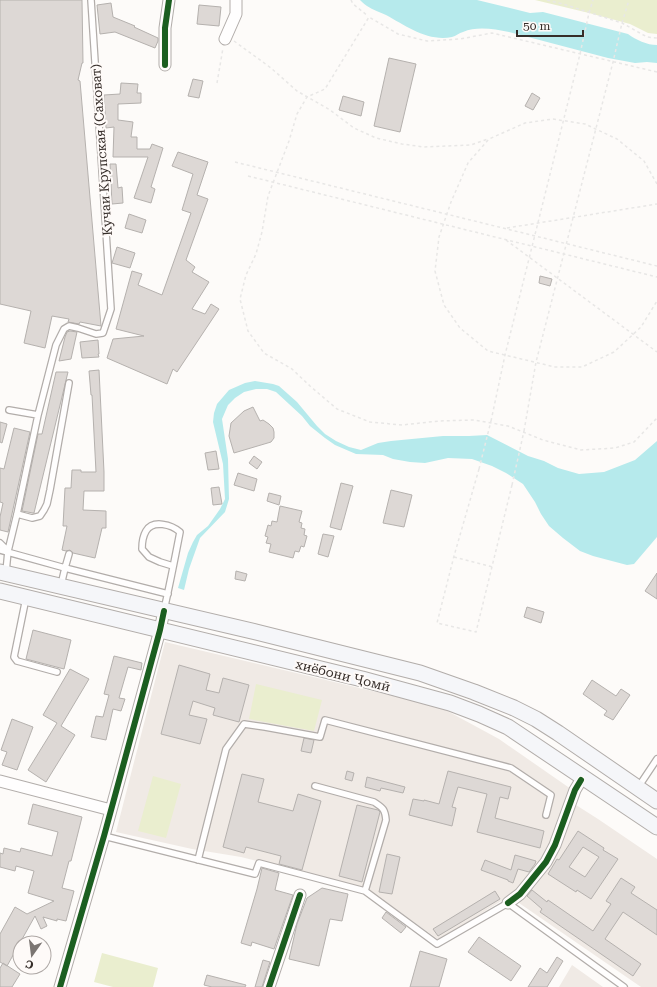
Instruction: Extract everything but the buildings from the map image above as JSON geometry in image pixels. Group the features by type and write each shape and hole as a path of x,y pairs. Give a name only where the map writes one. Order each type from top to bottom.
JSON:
{"main road":[{"name":"хиёбони Ҷомӣ","path":"3,573 420,673 474,692 514,708 536,719 657,801"},
{"name":"хиёбони Ҷомӣ","path":"0,591 431,697 478,714 508,727 657,827"}],"street":[{"path":"165,65 165,28 169,0"},
{"path":"224,39 236,14 236,0"},
{"path":"62,986 164,611"},
{"path":"508,903 520,894 546,862 555,845 575,790 581,780"},
{"path":"0,781 111,810"},
{"path":"269,987 300,895"}],"lane":[{"name":"Кучаи Крупская (Саховат)","path":"38,415 56,345 64,329 69,326 96,334 103,333 111,309 91,0"},
{"path":"17,514 32,518 40,516 44,510 50,490 69,383"},
{"path":"3,573 38,415 9,410"},
{"path":"164,611 180,532 176,528 166,525 158,524 150,526 145,531 142,541 142,549 149,557 173,566"},
{"path":"0,542 8,552"},
{"path":"0,550 168,594"},
{"path":"61,587 64,568 69,554"},
{"path":"26,598 14,658 17,661 57,672"},
{"path":"198,860 226,749 244,724 320,737 324,720 512,768 552,795 546,816"},
{"path":"638,788 657,759"},
{"path":"315,786 374,802 382,807 385,812 386,820 365,891"},
{"path":"104,836 255,874 258,863 365,891 437,944 508,903 624,987"}],"path":[{"path":"350,0 369,17 398,34 427,41 460,39 492,33 657,72"},
{"path":"547,0 622,23 647,37 657,38"},
{"path":"593,0 505,355 479,469 454,556 437,623 459,629 476,632 512,485 524,431 536,362 629,0"},
{"path":"369,17 325,89 307,97 297,114 289,141 268,196 256,254 246,275 240,299 248,331 264,354 292,369 337,409 370,422 402,425 439,421 474,420 508,426 543,440 581,450 615,448 634,442 657,418"},
{"path":"217,83 224,39 235,41 248,53 271,68 297,91 330,110 354,128 376,138 424,147 472,145 525,123 553,119 585,124 617,139 644,161 657,184"},
{"path":"489,138 468,163 439,237 435,271 444,305 460,328 488,351 555,367 582,367 614,352 641,326 657,301"},
{"path":"235,162 657,266"},
{"path":"248,176 657,277"},
{"path":"505,229 657,204"},
{"path":"504,239 657,352"},
{"path":"454,556 493,566"}],"shaded area":[{"path":"165,642 440,707 499,739 571,789 558,818 549,851 517,891 439,940 366,888 241,857 192,849 116,832"},
{"path":"576,805 657,859 657,987 641,987 519,903 550,863 561,846"},
{"path":"572,965 603,987 559,987"}],"green space":[{"path":"535,0 657,0 657,34 648,33 630,24"},
{"path":"256,684 322,700 314,731 249,719"},
{"path":"153,776 181,784 166,838 138,831"},
{"path":"102,953 158,968 153,987 113,987 94,982"}],"water":[{"path":"360,0 477,0 530,13 543,12 628,34 642,42 657,45 657,63 635,63 608,58 509,32 492,29 468,30 452,37 434,37 409,28 369,7"},
{"path":"255,381 279,386 297,402 325,434 349,447 361,450 378,443 391,441 443,436 487,435 528,456 544,461 558,468 579,474 604,472 635,460 657,441 657,537 634,564 627,565 593,556 580,551 549,526 523,484 492,466 472,459 448,458 425,463 393,459 383,455 356,454 335,445 325,438 310,426 302,416 276,392 267,389 256,389 244,392 235,398 228,405 222,419 228,459 229,499 225,512 200,538 189,569 184,590 178,588 188,553 193,542 197,535 208,526 225,499 223,464 213,422 217,404 229,390 245,383"}],"cycle path":[{"path":"165,65 165,28 169,0"},
{"path":"60,987 104,836 164,611"},
{"path":"508,903 520,894 546,862 555,845 575,790 581,780"},
{"path":"269,987 300,895"}]}
